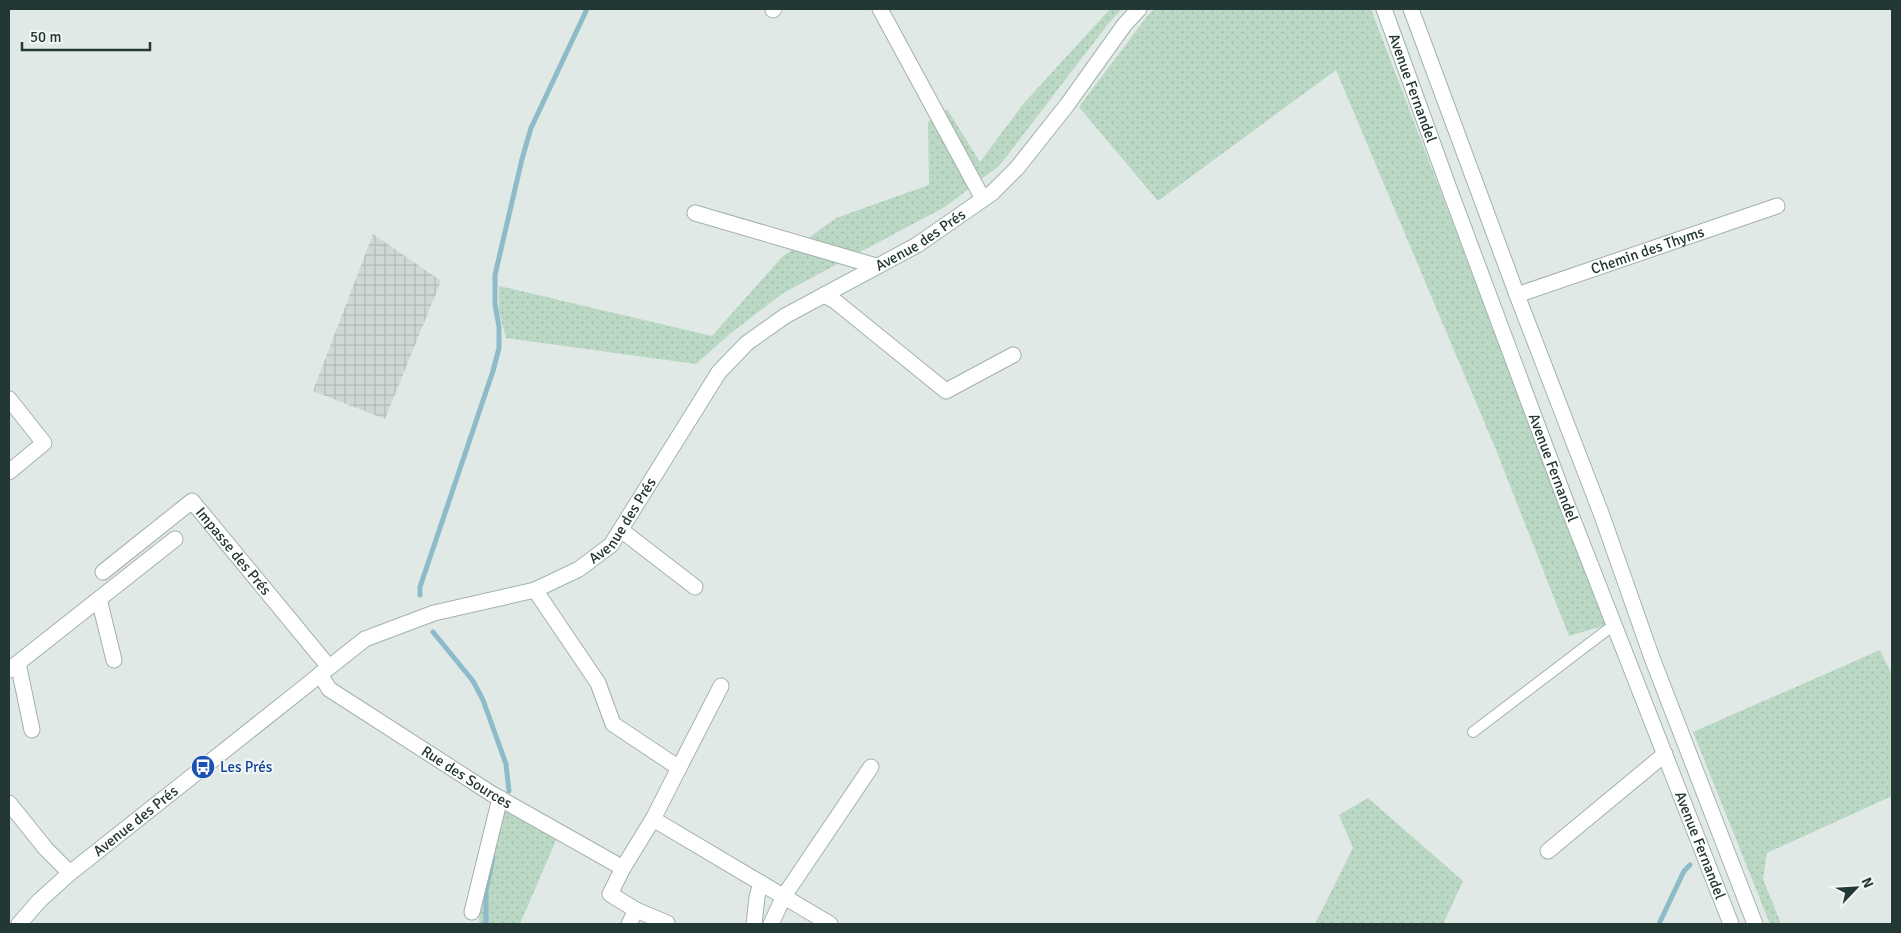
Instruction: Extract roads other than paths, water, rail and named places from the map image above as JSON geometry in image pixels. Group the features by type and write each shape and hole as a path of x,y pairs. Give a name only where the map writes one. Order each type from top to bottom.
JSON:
{"street":[{"path":"880,9 983,199"},
{"name":"Avenue des Prés","path":"19,924 39,901 70,872 365,639 434,612 535,590 580,569 611,545 719,372 747,343 784,316 917,244 992,193 1016,168 1066,105 1125,24 1139,9"},
{"name":"Avenue Fernandel","path":"1384,9 1508,349 1731,924"},
{"name":"Avenue Fernandel","path":"1411,9 1600,512 1652,658 1755,924"},
{"name":"Chemin des Thyms","path":"1517,295 1777,206"},
{"path":"695,213 876,266"},
{"path":"824,295 835,301 946,391 1013,355"},
{"path":"9,399 44,443 9,472"},
{"name":"Impasse des Prés","path":"103,572 192,501 324,671"},
{"path":"621,530 695,586"},
{"path":"32,730 13,667 175,539"},
{"path":"535,590 598,682 613,724 679,768"},
{"path":"99,599 114,660"},
{"name":"Rue des Sources","path":"324,671 329,689 500,798 623,868"},
{"path":"667,923 636,910 610,894 623,868 653,819 721,686"},
{"path":"1548,851 1665,754"},
{"path":"770,924 784,896 871,767"},
{"path":"472,912 500,798"},
{"path":"9,803 46,849 70,872"},
{"path":"653,819 830,924"},
{"path":"754,924 761,883"},
{"path":"629,924 636,910"}],"lane":[{"path":"1473,732 1615,624"}],"waterway":[{"path":"420,595 420,587 493,371 499,348 499,327 495,304 495,275 522,159 531,128 587,9"},
{"path":"433,632 473,681 483,700 506,764 509,791"},
{"path":"486,924 486,890 493,858"},
{"path":"1659,924 1684,871 1690,865"}],"place":[{"name":"Les Prés","path":"203,767"}]}
